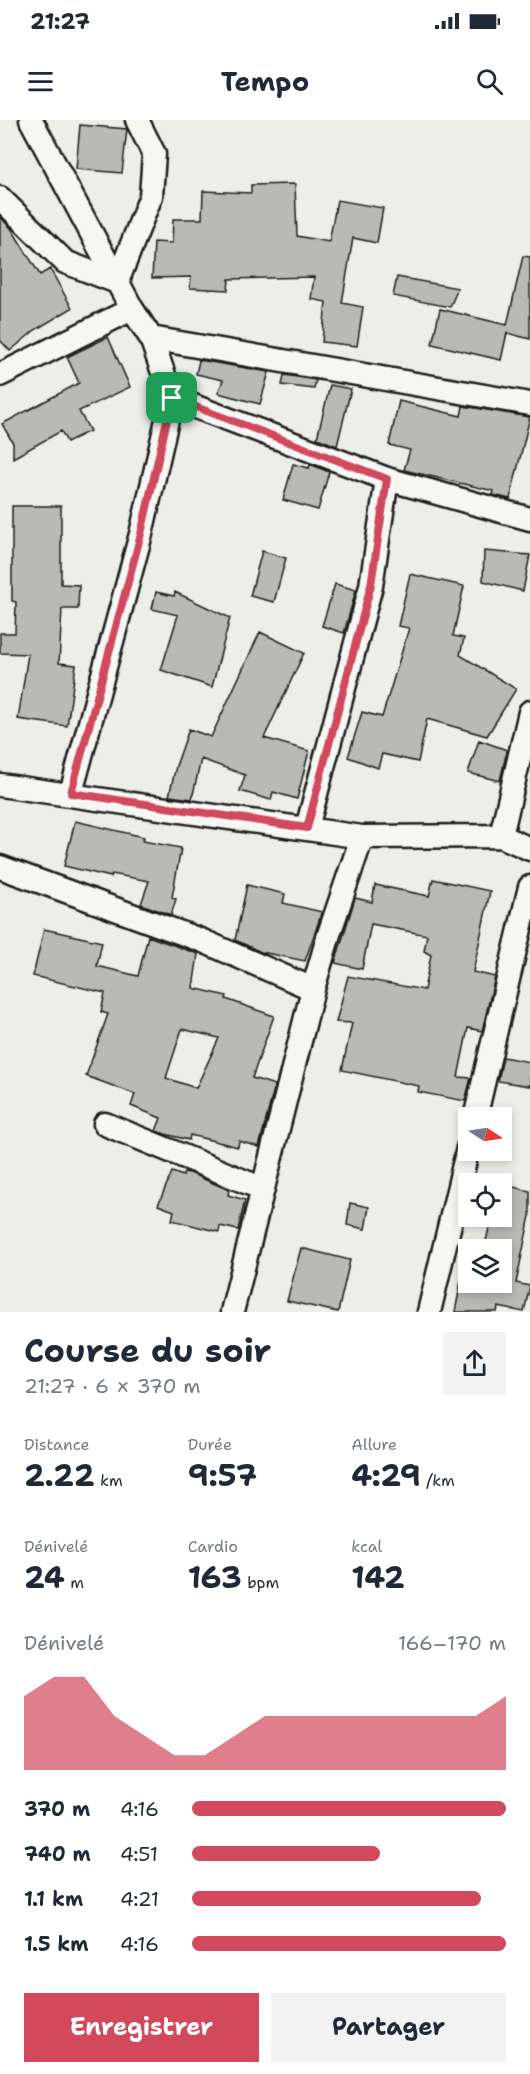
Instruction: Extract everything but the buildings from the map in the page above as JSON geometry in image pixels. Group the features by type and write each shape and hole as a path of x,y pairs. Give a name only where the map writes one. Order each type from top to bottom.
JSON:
{"street":[{"path":"31,120 117,282 151,338 172,398 141,534 71,793"},
{"path":"117,282 151,196 154,154 136,120"},
{"path":"0,198 65,262 117,282"},
{"path":"0,375 132,309"},
{"path":"151,338 530,404"},
{"path":"172,398 387,479 530,519"},
{"path":"307,828 371,585 387,479"},
{"path":"501,836 530,712"},
{"path":"0,785 71,793 362,837 501,836 530,849"},
{"path":"232,1312 313,989 329,933 362,837"},
{"path":"0,867 203,941 313,989"},
{"path":"478,1107 530,887"},
{"path":"105,1124 263,1189"},
{"path":"429,1312 465,1161"}],"route":[{"path":"172,398 387,479 371,585 307,828 71,793 141,534 172,398"}]}
